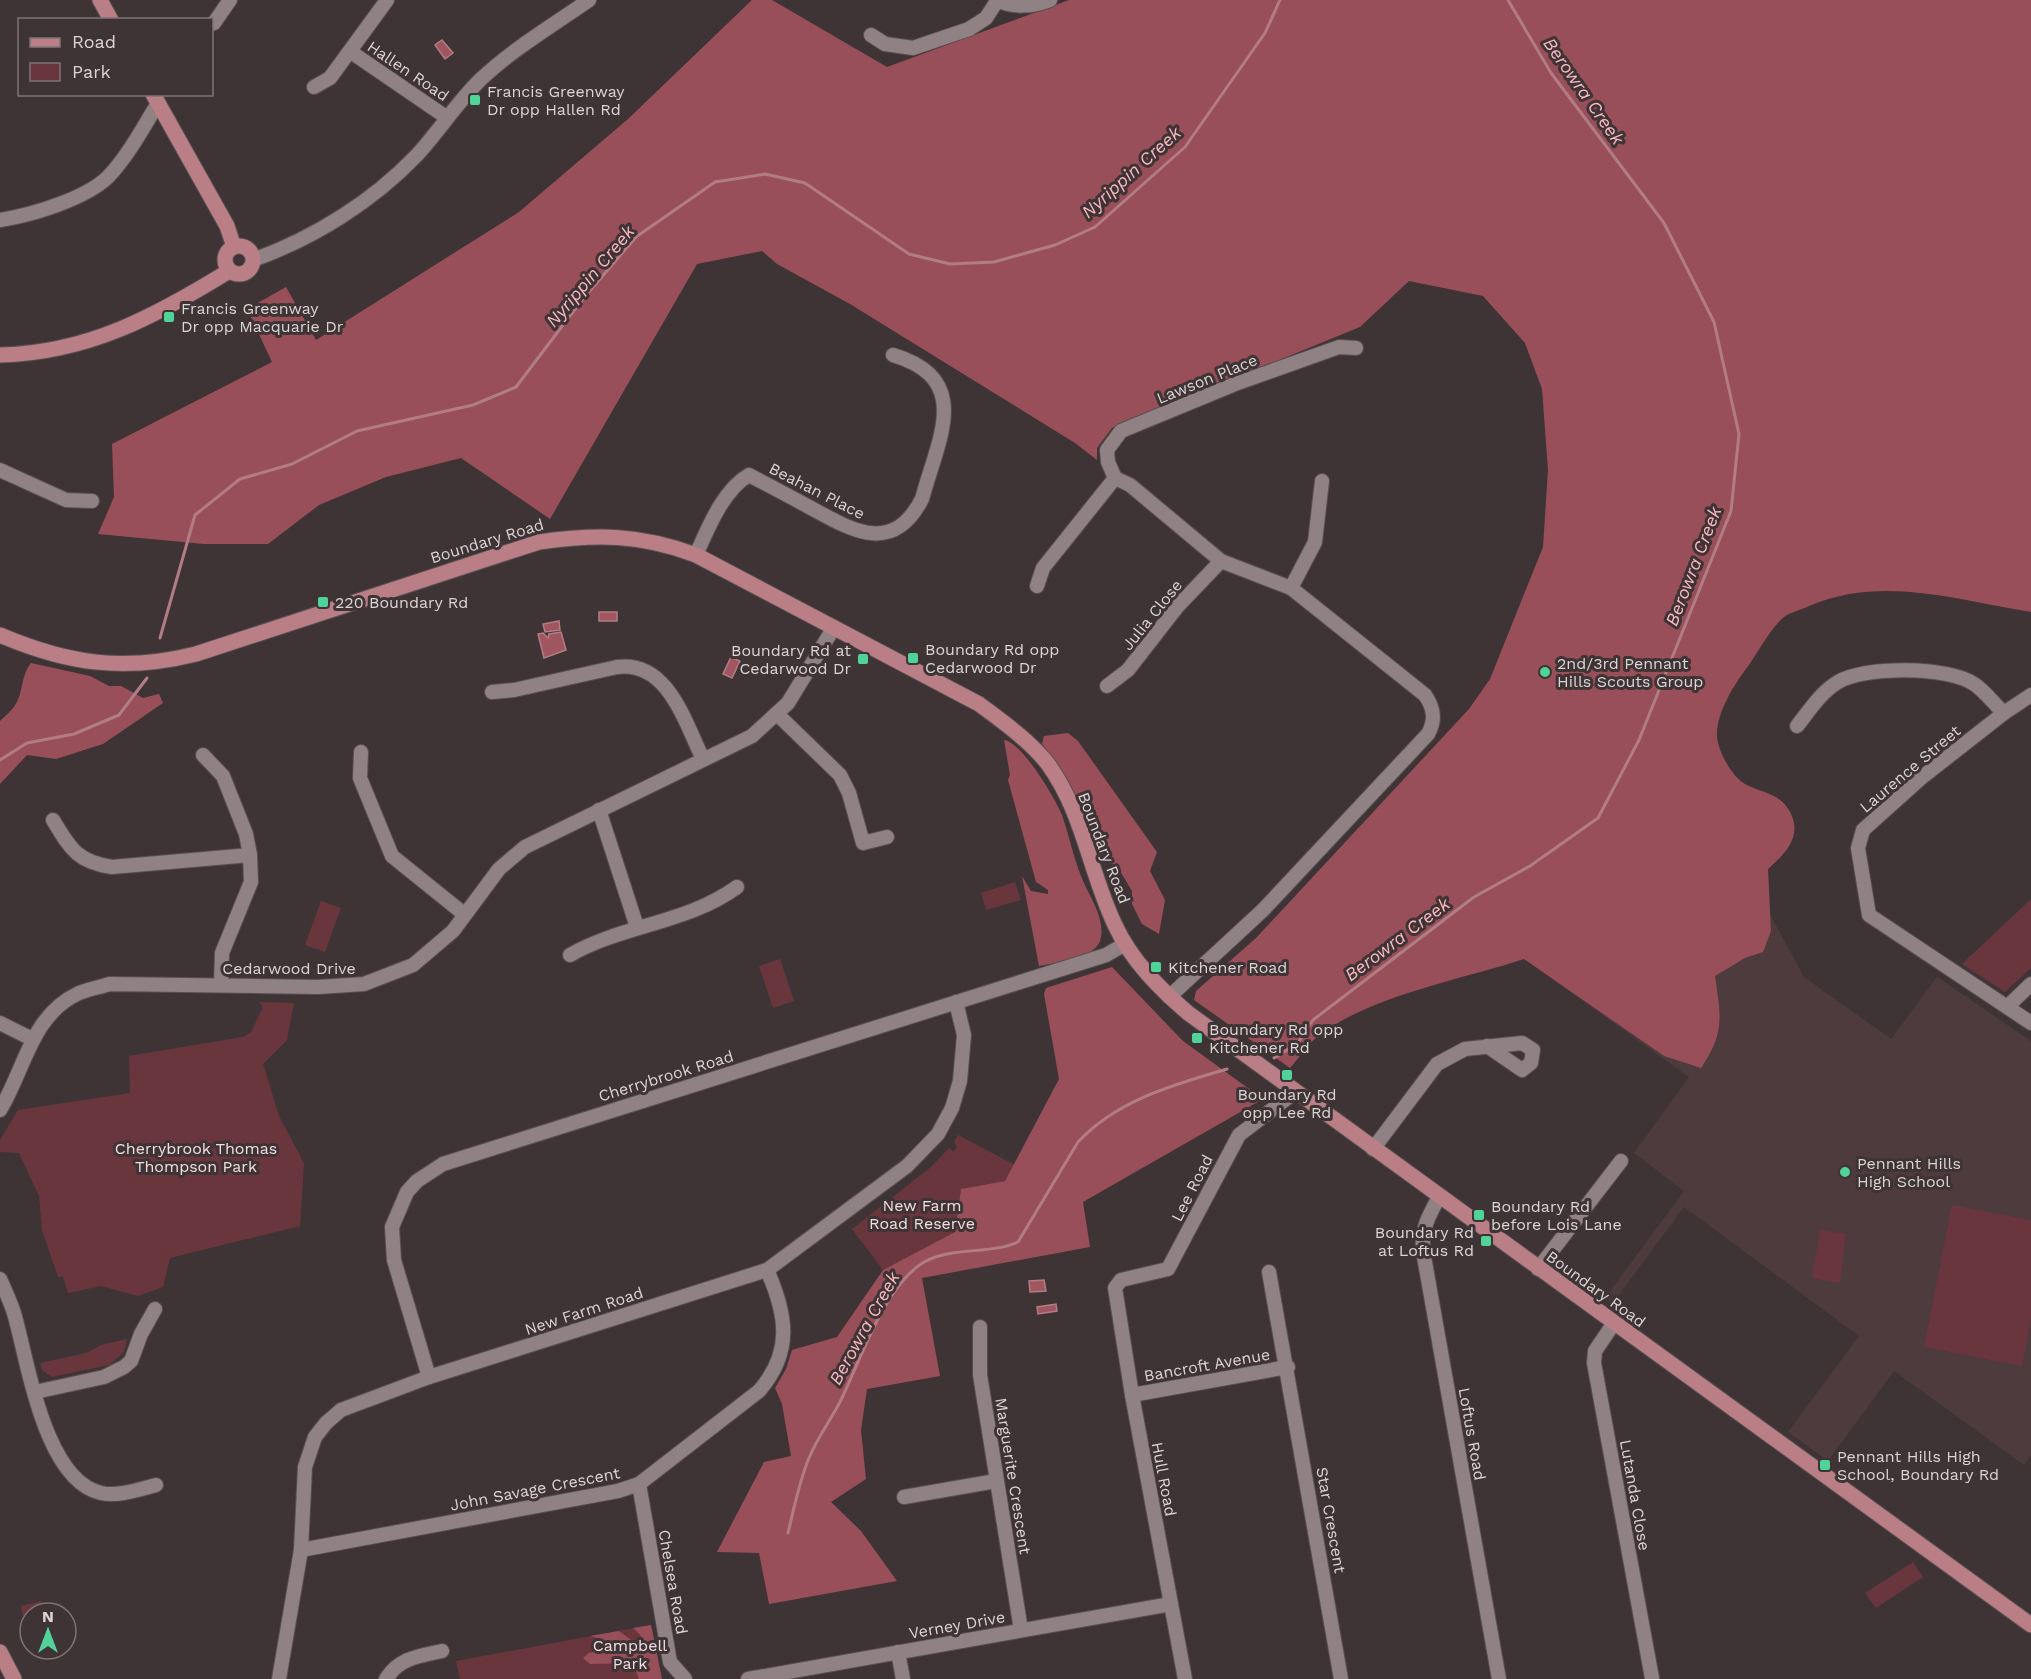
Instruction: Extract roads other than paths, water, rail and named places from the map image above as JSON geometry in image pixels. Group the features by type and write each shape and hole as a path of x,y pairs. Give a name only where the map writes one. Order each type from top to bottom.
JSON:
{"main road":[{"path":"100,0 110,18"},
{"path":"156,99 227,226 234,247"},
{"path":"234,247 247,249 253,260 251,268 244,273 236,274 229,271 225,264 225,255 234,247"},
{"path":"0,355 52,351 92,342 129,326 229,271"},
{"name":"Boundary Road","path":"0,635 38,651 85,662 141,664 196,654 538,542 583,536 611,536 664,543 696,555 979,704 1027,741 1048,764 1063,791 1092,858 1104,899 1125,944 1169,997 1191,1016 1373,1149 2031,1625"},
{"path":"0,1652 14,1679"}],"street":[{"path":"214,23 230,0"},
{"path":"314,87 330,78 387,0"},
{"path":"253,260 296,241 374,195 418,153 446,117 480,80 507,57 590,0"},
{"path":"870,35 885,44 913,48 978,24 997,1 1017,6 1039,4 1050,0"},
{"name":"Hallen Road","path":"351,52 446,117"},
{"path":"0,220 66,201 84,193 106,178 118,166 156,99"},
{"name":"Lawson Place","path":"1115,478 1108,462 1107,450 1121,431 1235,384 1339,347 1356,348"},
{"name":"Beahan Place","path":"696,555 711,521 740,480 749,475 858,532 887,532 904,524 915,513 922,499 945,408 938,383 932,373 917,362 893,355"},
{"path":"0,470 66,500 92,501"},
{"path":"1038,586 1043,568 1115,478 1130,485 1221,561 1291,588 1337,622 1425,695 1433,713 1432,727 1263,910 1169,997"},
{"path":"1291,588 1315,542 1322,481"},
{"name":"Julia Close","path":"1107,686 1128,670 1176,607 1221,561"},
{"name":"Cedarwood Drive","path":"0,1110 32,1039 51,1012 78,994 110,984 318,987 363,984 413,965 453,931 499,869 525,847 752,736 778,715 797,691 833,628"},
{"path":"492,692 514,690 617,667 634,667 651,673 666,685 703,759"},
{"path":"1797,726 1823,693 1837,682 1861,674 1948,674 1974,684 2004,713"},
{"name":"Laurence Street","path":"2031,695 2004,713 1882,810 1863,830 1858,848 1869,915 2031,1023"},
{"path":"778,715 840,775 849,793 863,843 887,837"},
{"path":"361,752 360,778 392,856 464,914"},
{"path":"203,755 224,776 246,834 250,855 251,882 222,953 221,985"},
{"path":"599,810 637,927"},
{"path":"53,820 74,852 90,864 112,867 250,855"},
{"path":"570,955 599,940 712,904 737,888"},
{"name":"Cherrybrook Road","path":"429,1377 392,1245 392,1227 398,1207 417,1181 443,1164 1106,955 1125,944"},
{"path":"2007,1007 2031,984"},
{"name":"New Farm Road","path":"279,1679 301,1550 305,1467 315,1437 340,1410 429,1377 767,1270 907,1166 938,1134 952,1108 960,1081 964,1035 957,1002"},
{"path":"0,1023 32,1039"},
{"path":"1373,1149 1437,1064 1465,1049 1487,1047"},
{"name":"Lee Road","path":"1117,1285 1125,1279 1168,1269 1239,1135 1295,1092"},
{"path":"1538,1269 1621,1161"},
{"name":"Loftus Road","path":"1439,1197 1426,1221 1422,1237 1423,1251 1499,1679"},
{"name":"John Savage Crescent","path":"301,1550 618,1491 639,1484 759,1391 771,1377 782,1350 784,1337 778,1294 767,1270"},
{"name":"Star Crescent","path":"1269,1272 1288,1366 1341,1679"},
{"path":"0,1278 13,1312 41,1418 51,1443 86,1487 103,1494 127,1492 156,1485"},
{"name":"Hull Road","path":"1117,1285 1115,1296 1132,1395 1185,1679"},
{"path":"35,1392 104,1377 124,1367 131,1361 141,1334 155,1309"},
{"name":"Lutanda Close","path":"1614,1323 1595,1351 1594,1363 1652,1678"},
{"name":"Marguerite Crescent","path":"980,1327 980,1375 1021,1630"},
{"name":"Bancroft Avenue","path":"1132,1395 1288,1366"},
{"path":"904,1497 996,1481"},
{"name":"Chelsea Road","path":"639,1484 670,1662 685,1679"},
{"name":"Verney Drive","path":"748,1679 1171,1604"},
{"path":"386,1679 392,1668 407,1659 442,1651"},
{"path":"898,1652 903,1679"}],"waterway":[{"name":"Nyrippin Creek","path":"160,638 195,515 240,479 292,464 357,431 473,405 516,387 582,300 636,237 715,182 765,174 805,183 909,254 950,264 994,262 1055,245 1095,227 1185,147 1265,33 1280,0"},
{"name":"Berowra Creek","path":"1274,1058 1297,1044 1313,1020 1474,897 1530,866 1598,818 1639,740 1731,511 1739,434 1714,322 1664,223 1551,73 1508,0"},
{"name":"Nyrippin Creek","path":"0,760 27,743 74,734 119,715 147,678"},
{"name":"Berowra Creek","path":"788,1533 805,1467 812,1451 840,1402 874,1326 885,1306 909,1273 935,1257 1007,1246 1018,1242 1078,1142 1093,1127 1110,1115 1147,1096 1227,1069"}],"place":[{"name":"Francis Greenway Dr opp Hallen Rd","path":"475,100"},
{"name":"Francis Greenway Dr opp Macquarie Dr","path":"169,317"},
{"name":"220 Boundary Rd","path":"323,602"},
{"name":"Boundary Rd opp Cedarwood Dr","path":"913,658"},
{"name":"Boundary Rd at Cedarwood Dr","path":"863,659"},
{"name":"2nd/3rd Pennant Hills Scouts Group","path":"1545,672"},
{"name":"Kitchener Road","path":"1156,967"},
{"name":"Boundary Rd opp Kitchener Rd","path":"1197,1038"},
{"name":"Boundary Rd opp Lee Rd","path":"1287,1075"},
{"name":"Pennant Hills High School","path":"1845,1172"},
{"name":"Boundary Rd before Lois Lane","path":"1479,1215"},
{"name":"Boundary Rd at Loftus Rd","path":"1486,1241"},
{"name":"Pennant Hills High School, Boundary Rd","path":"1825,1465"}],"park label":[{"name":"Cherrybrook Thomas Thompson Park","path":"196,1157"},
{"name":"New Farm Road Reserve","path":"922,1214"},
{"name":"Campbell Park","path":"630,1654"}]}
